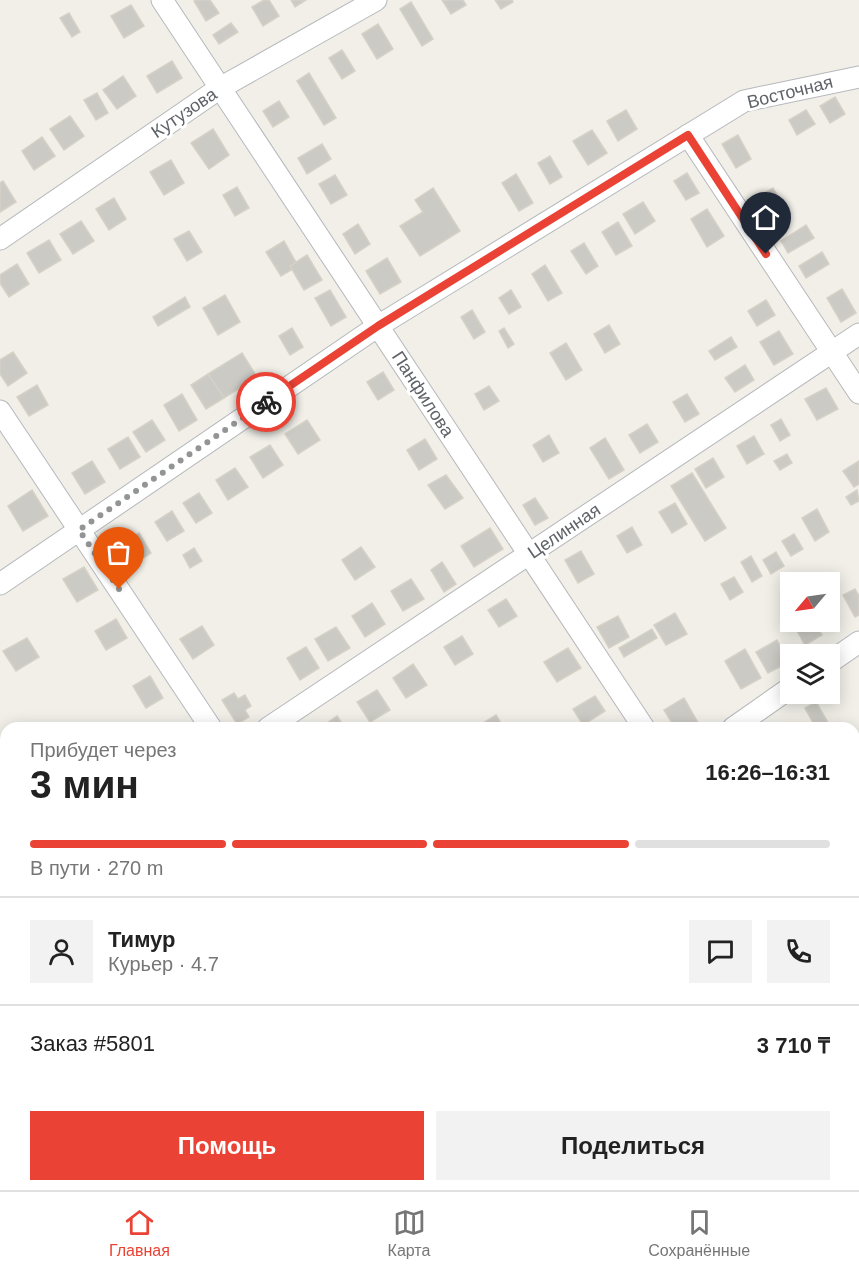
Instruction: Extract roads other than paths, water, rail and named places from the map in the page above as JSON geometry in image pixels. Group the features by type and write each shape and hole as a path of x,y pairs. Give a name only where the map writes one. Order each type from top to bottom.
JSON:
{"street":[{"name":"Панфилова","path":"162,0 640,722"},
{"name":"Кутузова","path":"0,239 220,88 376,0"},
{"name":"Восточная","path":"0,584 378,326 744,101 859,77"},
{"path":"688,135 859,393"},
{"name":"Целинная","path":"277,722 859,334"},
{"path":"0,411 207,722"},
{"path":"840,655 859,642"},
{"path":"742,722 780,695"}]}
